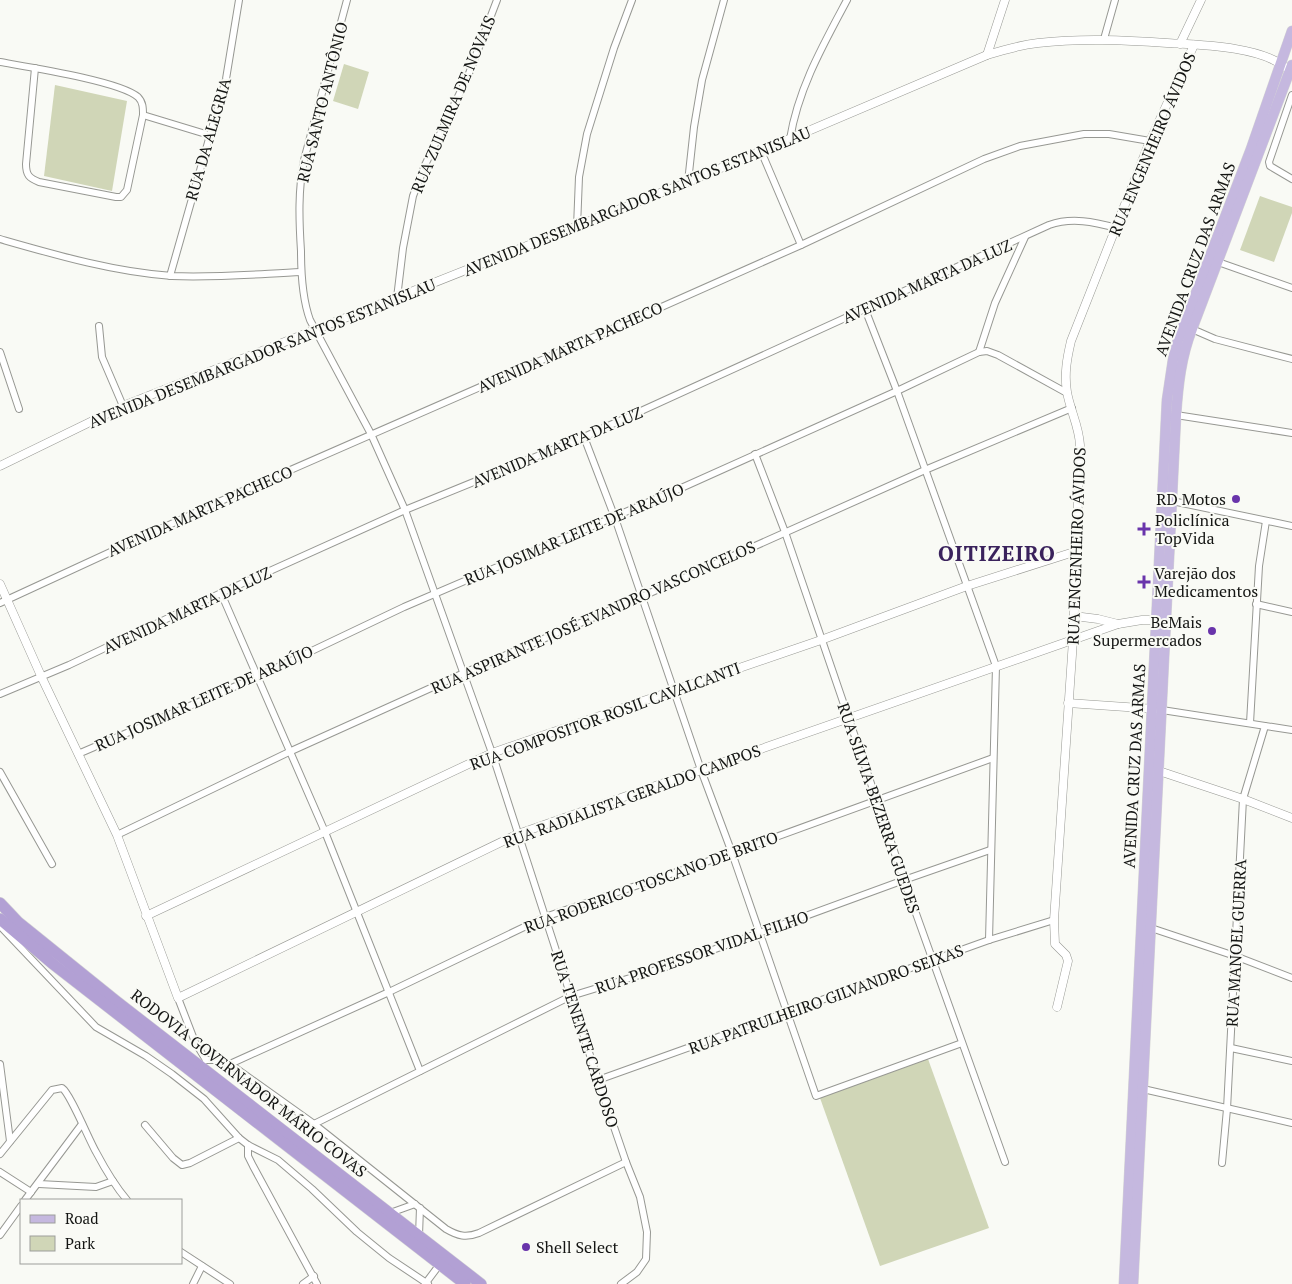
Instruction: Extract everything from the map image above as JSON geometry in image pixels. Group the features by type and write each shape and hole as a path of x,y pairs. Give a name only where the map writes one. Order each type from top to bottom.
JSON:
{"highway":[{"name":"RODOVIA GOVERNADOR MÁRIO COVAS","path":"0,904 18,922 204,1063 481,1284"},
{"name":"RODOVIA GOVERNADOR MÁRIO COVAS","path":"0,918 53,964 465,1284"}],"main road":[{"name":"AVENIDA CRUZ DAS ARMAS","path":"1162,620 1167,400 1173,360 1178,340 1251,149 1292,31"},
{"name":"AVENIDA CRUZ DAS ARMAS","path":"1124,1284 1162,620 1181,367 1185,347 1291,70"},
{"name":"AVENIDA CRUZ DAS ARMAS","path":"1133,1284 1158,771 1157,710"}],"street":[{"name":"RUA DA ALEGRIA","path":"170,276 226,79 239,0"},
{"name":"RUA SANTO ANTÔNIO","path":"348,0 304,160 300,181 301,272 306,310 370,434 405,510"},
{"name":"RUA ZULMIRA DE NOVAIS","path":"397,298 403,248 413,196 428,158 468,76 497,0"},
{"path":"577,226 579,177 587,134 614,48 632,0"},
{"path":"688,182 694,127 702,80 724,0"},
{"path":"790,139 797,105 807,78 847,0"},
{"path":"986,55 1005,0"},
{"path":"1104,39 1115,0"},
{"name":"RUA ENGENHEIRO ÁVIDOS","path":"1180,44 1201,0"},
{"name":"AVENIDA DESEMBARGADOR SANTOS ESTANISLAU","path":"0,466 123,406 688,182 986,55 1037,43 1104,39 1239,50 1261,55 1281,63 1291,70"},
{"name":"RUA ENGENHEIRO ÁVIDOS","path":"1057,1007 1068,962 1066,955 1055,944 1054,920 1074,616 1080,445 1079,434 1067,393 1066,367 1071,341 1150,141 1194,45"},
{"path":"0,62 35,68 114,86 128,91 142,102 144,115 127,190 121,197 116,198 39,182 28,176 26,164 35,68"},
{"path":"1292,95 1269,162 1270,166 1292,179"},
{"path":"144,115 209,135"},
{"name":"AVENIDA MARTA PACHECO","path":"4,601 370,434 801,245 984,159 1020,146 1084,134 1109,134 1150,141"},
{"path":"760,151 801,245"},
{"name":"AVENIDA MARTA DA LUZ","path":"0,694 42,678 221,593 405,510 584,437 1049,225 1070,220 1100,223 1117,228"},
{"path":"1026,236 995,302 979,352 987,351 998,355 1067,393"},
{"path":"0,240 72,259 170,276 301,272"},
{"path":"1218,262 1292,288"},
{"path":"865,310 897,391 996,666 989,940"},
{"path":"99,326 102,357 123,406"},
{"path":"1192,329 1214,339 1292,359"},
{"path":"0,352 2,364 20,409"},
{"name":"RUA JOSIMAR LEITE DE ARAÚJO","path":"78,754 257,676 373,620 615,518 979,352"},
{"name":"RUA ASPIRANTE JOSÉ EVANDRO VASCONCELOS","path":"117,835 289,752 464,673 641,597 925,470 1072,408"},
{"path":"1176,415 1292,433"},
{"path":"584,437 615,518 700,770 732,853 786,1014 816,1096 962,1043"},
{"name":"RUA SÍLVIA BEZERRA GUEDES","path":"755,454 785,532 904,880 1005,1162"},
{"path":"1172,501 1292,526"},
{"name":"RUA TENENTE CARDOSO","path":"405,510 492,753 598,1080 626,1162 640,1196 647,1232 646,1259 637,1272 621,1284"},
{"path":"1250,723 1259,566 1266,521"},
{"name":"RUA COMPOSITOR ROSIL CAVALCANTI","path":"146,916 492,753 821,640 967,586 1077,551"},
{"path":"0,584 4,601 117,835 146,916 204,1063 216,1060 230,1064 314,1124 446,1229 457,1235 472,1235 626,1162"},
{"path":"221,593 325,832 420,1070"},
{"path":"1256,604 1292,612"},
{"path":"1074,616 1118,624 1162,620"},
{"name":"RUA RADIALISTA GERALDO CAMPOS","path":"178,998 518,834 1118,624"},
{"path":"1068,703 1157,710 1292,730"},
{"name":"RUA MANOEL GUERRA","path":"1222,1163 1231,1048 1243,799 1265,726"},
{"name":"RUA RODERICO TOSCANO DE BRITO","path":"230,1064 389,992 545,917 732,853 993,758"},
{"path":"1158,771 1243,799 1292,818"},
{"path":"0,772 52,864"},
{"name":"RUA PROFESSOR VIDAL FILHO","path":"314,1124 571,996 666,968 990,850"},
{"name":"RUA PATRULHEIRO GILVANDRO SEIXAS","path":"598,1080 989,940 1054,920"},
{"path":"0,926 96,1027 146,1056 204,1099 239,1138 248,1145 278,1160 300,1178 357,1232 389,1258 426,1284 440,1264"},
{"path":"1150,928 1235,956 1292,978"},
{"path":"1231,1048 1292,1061"},
{"path":"0,1064 10,1141"},
{"path":"0,1154 52,1090 62,1088 67,1092 113,1181 127,1199"},
{"path":"1143,1089 1292,1123"},
{"path":"27,1199 82,1124"},
{"path":"145,1124 173,1158 182,1165 190,1163 239,1138"},
{"path":"248,1145 248,1156 317,1284"},
{"path":"300,1178 312,1166"},
{"path":"0,1172 31,1192"},
{"path":"39,1184 96,1187 113,1181"},
{"path":"390,1213 418,1206"},
{"path":"418,1206 419,1235"},
{"path":"0,1235 20,1207"},
{"path":"182,1253 230,1284"},
{"path":"193,1284 202,1266"},
{"path":"303,1284 314,1276"}],"green space":[{"path":"344,64 369,72 358,109 333,101"},
{"path":"55,85 127,101 112,191 44,176"},
{"path":"1260,196 1292,207 1292,213 1274,262 1240,250"},
{"path":"928,1059 989,1228 880,1266 820,1098"}],"place":[{"name":"RD Motos","path":"1236,499"},
{"name":"Policlínica TopVida","path":"1144,529"},
{"name":"Varejão dos Medicamentos","path":"1144,582"},
{"name":"BeMais Supermercados","path":"1212,631"},
{"name":"Shell Select","path":"526,1247"}],"district":[{"name":"OITIZEIRO","path":"997,553"}]}
